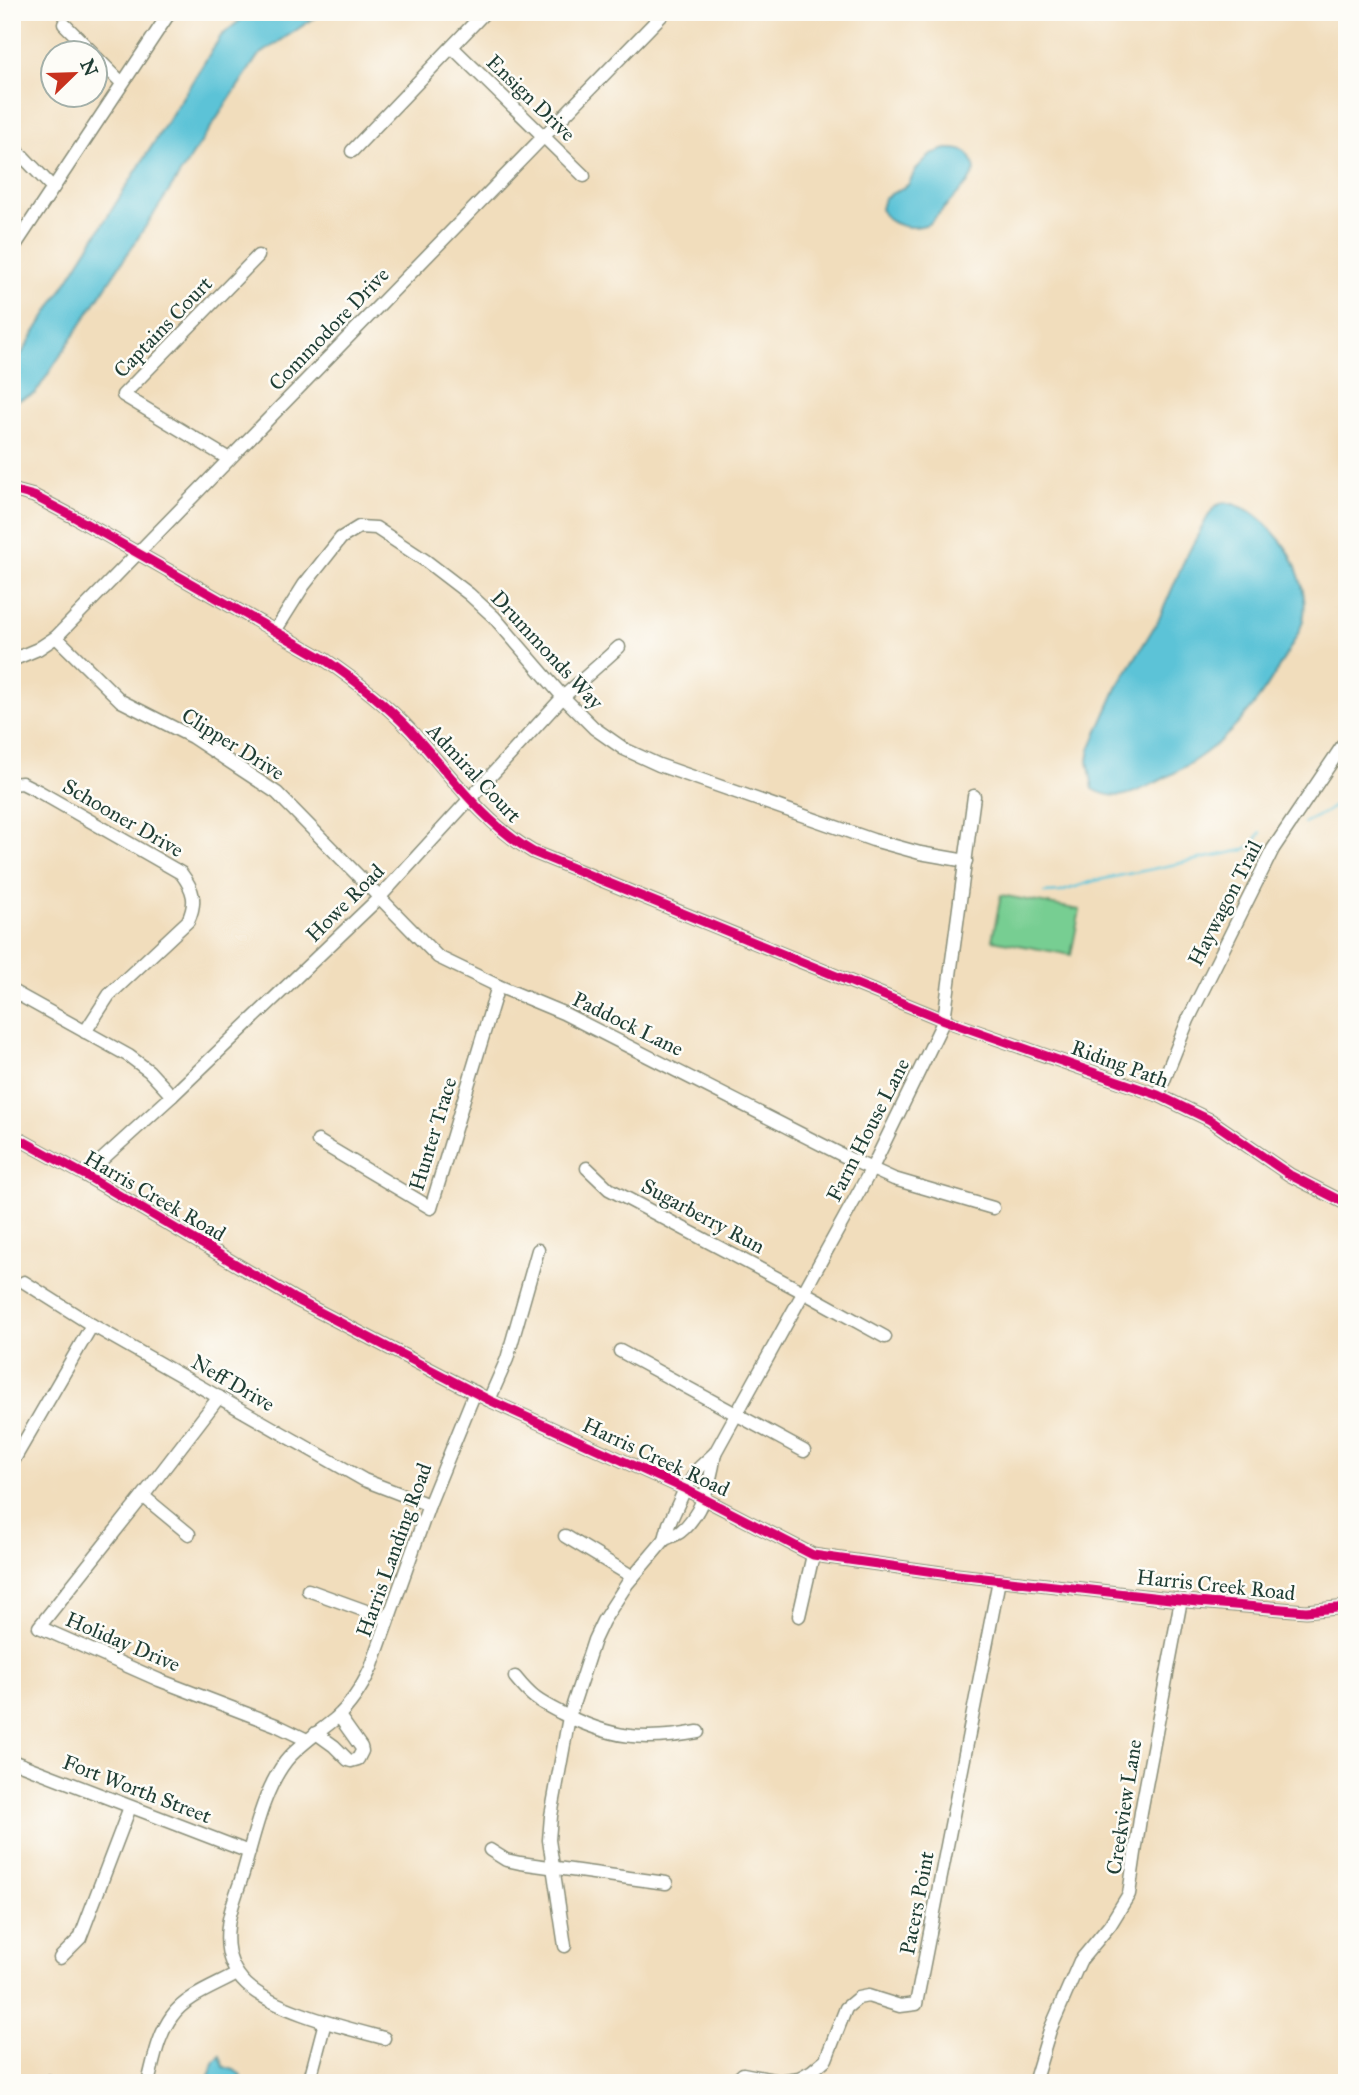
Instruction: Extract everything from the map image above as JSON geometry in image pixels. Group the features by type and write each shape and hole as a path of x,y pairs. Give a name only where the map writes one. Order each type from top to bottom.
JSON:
{"street":[{"path":"12,250 170,12"},
{"path":"352,151 485,12"},
{"name":"Commodore Drive","path":"12,660 38,649 56,637 665,12"},
{"path":"64,24 78,38"},
{"name":"Ensign Drive","path":"452,47 584,176"},
{"path":"108,69 122,83"},
{"path":"12,145 53,188"},
{"name":"Captains Court","path":"229,459 123,395 258,256"},
{"name":"Admiral Court","path":"12,490 34,496 138,552 324,659 366,689 408,728 471,799 503,832 517,842 550,859 944,1020"},
{"name":"Drummonds Way","path":"275,631 304,585 341,538 353,529 368,526 376,528 469,594 494,617 563,697 594,728 624,749 659,765 873,840 920,853 966,861"},
{"name":"Clipper Drive","path":"56,637 121,701 192,737 277,793 379,898"},
{"name":"Howe Road","path":"85,1175 172,1096 379,898 563,697 619,647"},
{"name":"Haywagon Trail","path":"1157,1096 1188,1020 1273,849 1347,739"},
{"name":"Schooner Drive","path":"12,784 22,783 30,787 181,873 194,894 194,909 188,921 108,995 85,1032"},
{"name":"Farm House Lane","path":"665,1539 668,1524 685,1489 699,1468 715,1452 873,1168 944,1020 974,796"},
{"name":"Paddock Lane","path":"379,898 438,957 563,1013 894,1179 993,1208"},
{"name":"Hunter Trace","path":"318,1141 431,1208 498,986"},
{"path":"12,990 129,1056 149,1071 172,1096"},
{"name":"Riding Path","path":"944,1020 1157,1096 1210,1120 1290,1175 1347,1204"},
{"name":"Harris Creek Road","path":"12,1135 295,1299 489,1400 704,1498 813,1555 999,1580 1181,1600 1306,1611 1347,1607"},
{"name":"Sugarberry Run","path":"587,1168 609,1189 884,1337"},
{"path":"489,1400 507,1359 538,1250"},
{"name":"Neff Drive","path":"24,1282 92,1325 364,1480 429,1505"},
{"path":"12,1463 92,1325"},
{"path":"620,1351 804,1451"},
{"name":"Harris Landing Road","path":"237,1974 229,1954 228,1927 270,1789 292,1755 339,1716 363,1684 429,1505 475,1392"},
{"name":"Holiday Drive","path":"219,1397 39,1627 159,1680 312,1737"},
{"name":"Farm House Lane","path":"665,1539 679,1533 695,1514 711,1479 715,1452"},
{"path":"143,1496 189,1534"},
{"path":"565,1536 633,1577"},
{"path":"565,1946 549,1840 569,1717 594,1640 615,1601 665,1539"},
{"path":"799,1616 813,1555"},
{"name":"Pacers Point","path":"733,2083 743,2074 779,2081 799,2078 812,2071 826,2059 846,2008 859,1998 868,1996 900,2006 916,2004 999,1580"},
{"path":"308,1590 388,1619"},
{"name":"Creekview Lane","path":"1034,2083 1050,2030 1080,1961 1110,1925 1129,1894 1141,1812 1181,1600"},
{"path":"514,1677 530,1696 594,1728 629,1737 663,1738 698,1732"},
{"path":"312,1737 334,1746 348,1760 358,1759 362,1751 339,1716"},
{"name":"Fort Worth Street","path":"12,1761 249,1852"},
{"path":"60,1958 79,1938 130,1807"},
{"path":"490,1850 506,1860 666,1883"},
{"path":"148,2083 160,2039 173,2014 185,2003 237,1974 253,1991 272,2003 325,2022 384,2038"},
{"path":"309,2083 325,2022"},
{"path":"45,2083 55,2083"}],"green space":[{"path":"1001,895 1080,910 1071,955 992,940"}],"water":[{"path":"250,12 323,12 258,56 35,394 12,402 12,369 221,36"},
{"path":"946,149 962,150 972,159 975,170 967,184 930,223 909,227 890,220 881,209 884,198 908,185 917,168 931,154"},
{"path":"1225,502 1256,515 1286,548 1303,589 1304,610 1300,630 1259,698 1246,715 1215,745 1178,771 1141,790 1118,796 1102,793 1093,789 1088,761 1090,749 1117,688 1159,619 1185,559 1207,518 1215,506"},
{"path":"220,2056 224,2067 241,2075 240,2083 206,2083 215,2061"}],"waterway":[{"path":"1304,823 1347,797"},
{"path":"1044,893 1060,892 1094,881 1244,850 1253,844 1261,832"}],"cycle path":[{"path":"12,490 34,496 76,518 336,667 391,711 482,812 533,852 944,1020 1158,1095 1210,1120 1290,1175 1347,1204"},
{"path":"12,1135 295,1299 489,1400 685,1489 813,1555 949,1574 1197,1602 1306,1611 1347,1607"}]}
